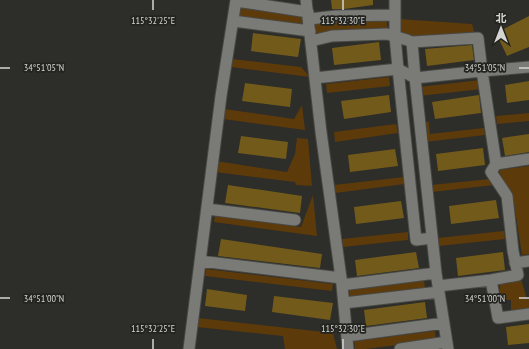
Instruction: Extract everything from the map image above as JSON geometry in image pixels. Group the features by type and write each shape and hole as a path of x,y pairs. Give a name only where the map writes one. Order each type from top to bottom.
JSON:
{"street":[{"path":"306,0 321,132 344,303 348,349"},
{"path":"394,0 398,69 416,240 432,238"},
{"path":"189,349 221,96 236,1 308,15 395,15"},
{"path":"233,21 311,36 387,34 412,42 478,38 496,164 491,172 507,196 513,251 518,275 439,289 344,303"},
{"path":"400,349 448,346 436,273 412,42"},
{"path":"315,78 398,69 415,78 529,67"},
{"path":"496,164 529,159"},
{"path":"207,209 295,220"},
{"path":"200,261 341,282 436,273"},
{"path":"515,263 529,261"},
{"path":"491,280 498,318 529,314"},
{"path":"347,336 444,323"}],"shaded area":[{"path":"241,7 304,16 302,27 239,18"},
{"path":"386,18 388,31 315,34 315,22"},
{"path":"399,19 472,24 475,34 417,38 399,32"},
{"path":"232,59 301,67 310,77 231,67"},
{"path":"389,77 390,86 327,93 326,84"},
{"path":"481,80 482,89 419,96 418,87"},
{"path":"302,105 305,130 223,119 224,109 294,119"},
{"path":"529,113 529,121 497,124 496,116"},
{"path":"423,122 429,122 430,134 484,128 485,135 425,142"},
{"path":"396,124 398,133 335,142 334,132"},
{"path":"297,138 308,139 312,186 296,185 295,182 215,172 216,161 287,172 295,154"},
{"path":"529,166 529,254 522,255 513,197 498,170"},
{"path":"404,177 405,184 335,193 334,185"},
{"path":"490,179 494,185 432,192 431,185"},
{"path":"313,195 317,236 214,222 215,215 301,227"},
{"path":"504,231 505,239 439,246 438,238"},
{"path":"408,232 408,240 343,247 342,239"},
{"path":"206,269 333,284 332,291 205,276"},
{"path":"521,279 527,299 529,299 529,308 511,311 511,300 499,299 500,282"},
{"path":"424,280 425,288 350,297 349,290"},
{"path":"198,318 333,333 337,349 285,349 283,336 197,327"},
{"path":"435,331 436,340 366,349 355,349 354,341"}],"building":[{"path":"331,0 373,0 373,5 332,9"},
{"path":"529,16 529,47 507,56 496,33"},
{"path":"253,33 301,39 298,57 251,51"},
{"path":"379,42 381,60 334,65 332,48"},
{"path":"472,45 474,60 427,66 425,49"},
{"path":"529,81 529,100 507,103 505,85"},
{"path":"245,83 292,89 290,107 242,101"},
{"path":"389,95 391,112 344,119 341,101"},
{"path":"479,95 481,113 435,119 432,102"},
{"path":"529,134 529,152 505,156 502,138"},
{"path":"241,136 288,142 286,159 238,153"},
{"path":"483,148 485,165 438,171 436,154"},
{"path":"395,149 398,166 350,172 348,155"},
{"path":"228,185 302,196 300,213 225,203"},
{"path":"496,200 499,218 451,224 449,206"},
{"path":"401,201 404,218 356,224 354,207"},
{"path":"221,239 322,254 320,268 218,256"},
{"path":"416,252 419,268 357,276 355,260"},
{"path":"503,252 505,270 458,276 456,258"},
{"path":"207,289 247,295 245,311 205,306"},
{"path":"274,296 333,303 330,320 272,312"},
{"path":"425,302 427,318 366,326 364,310"},
{"path":"529,324 529,343 508,345 506,327"}]}
